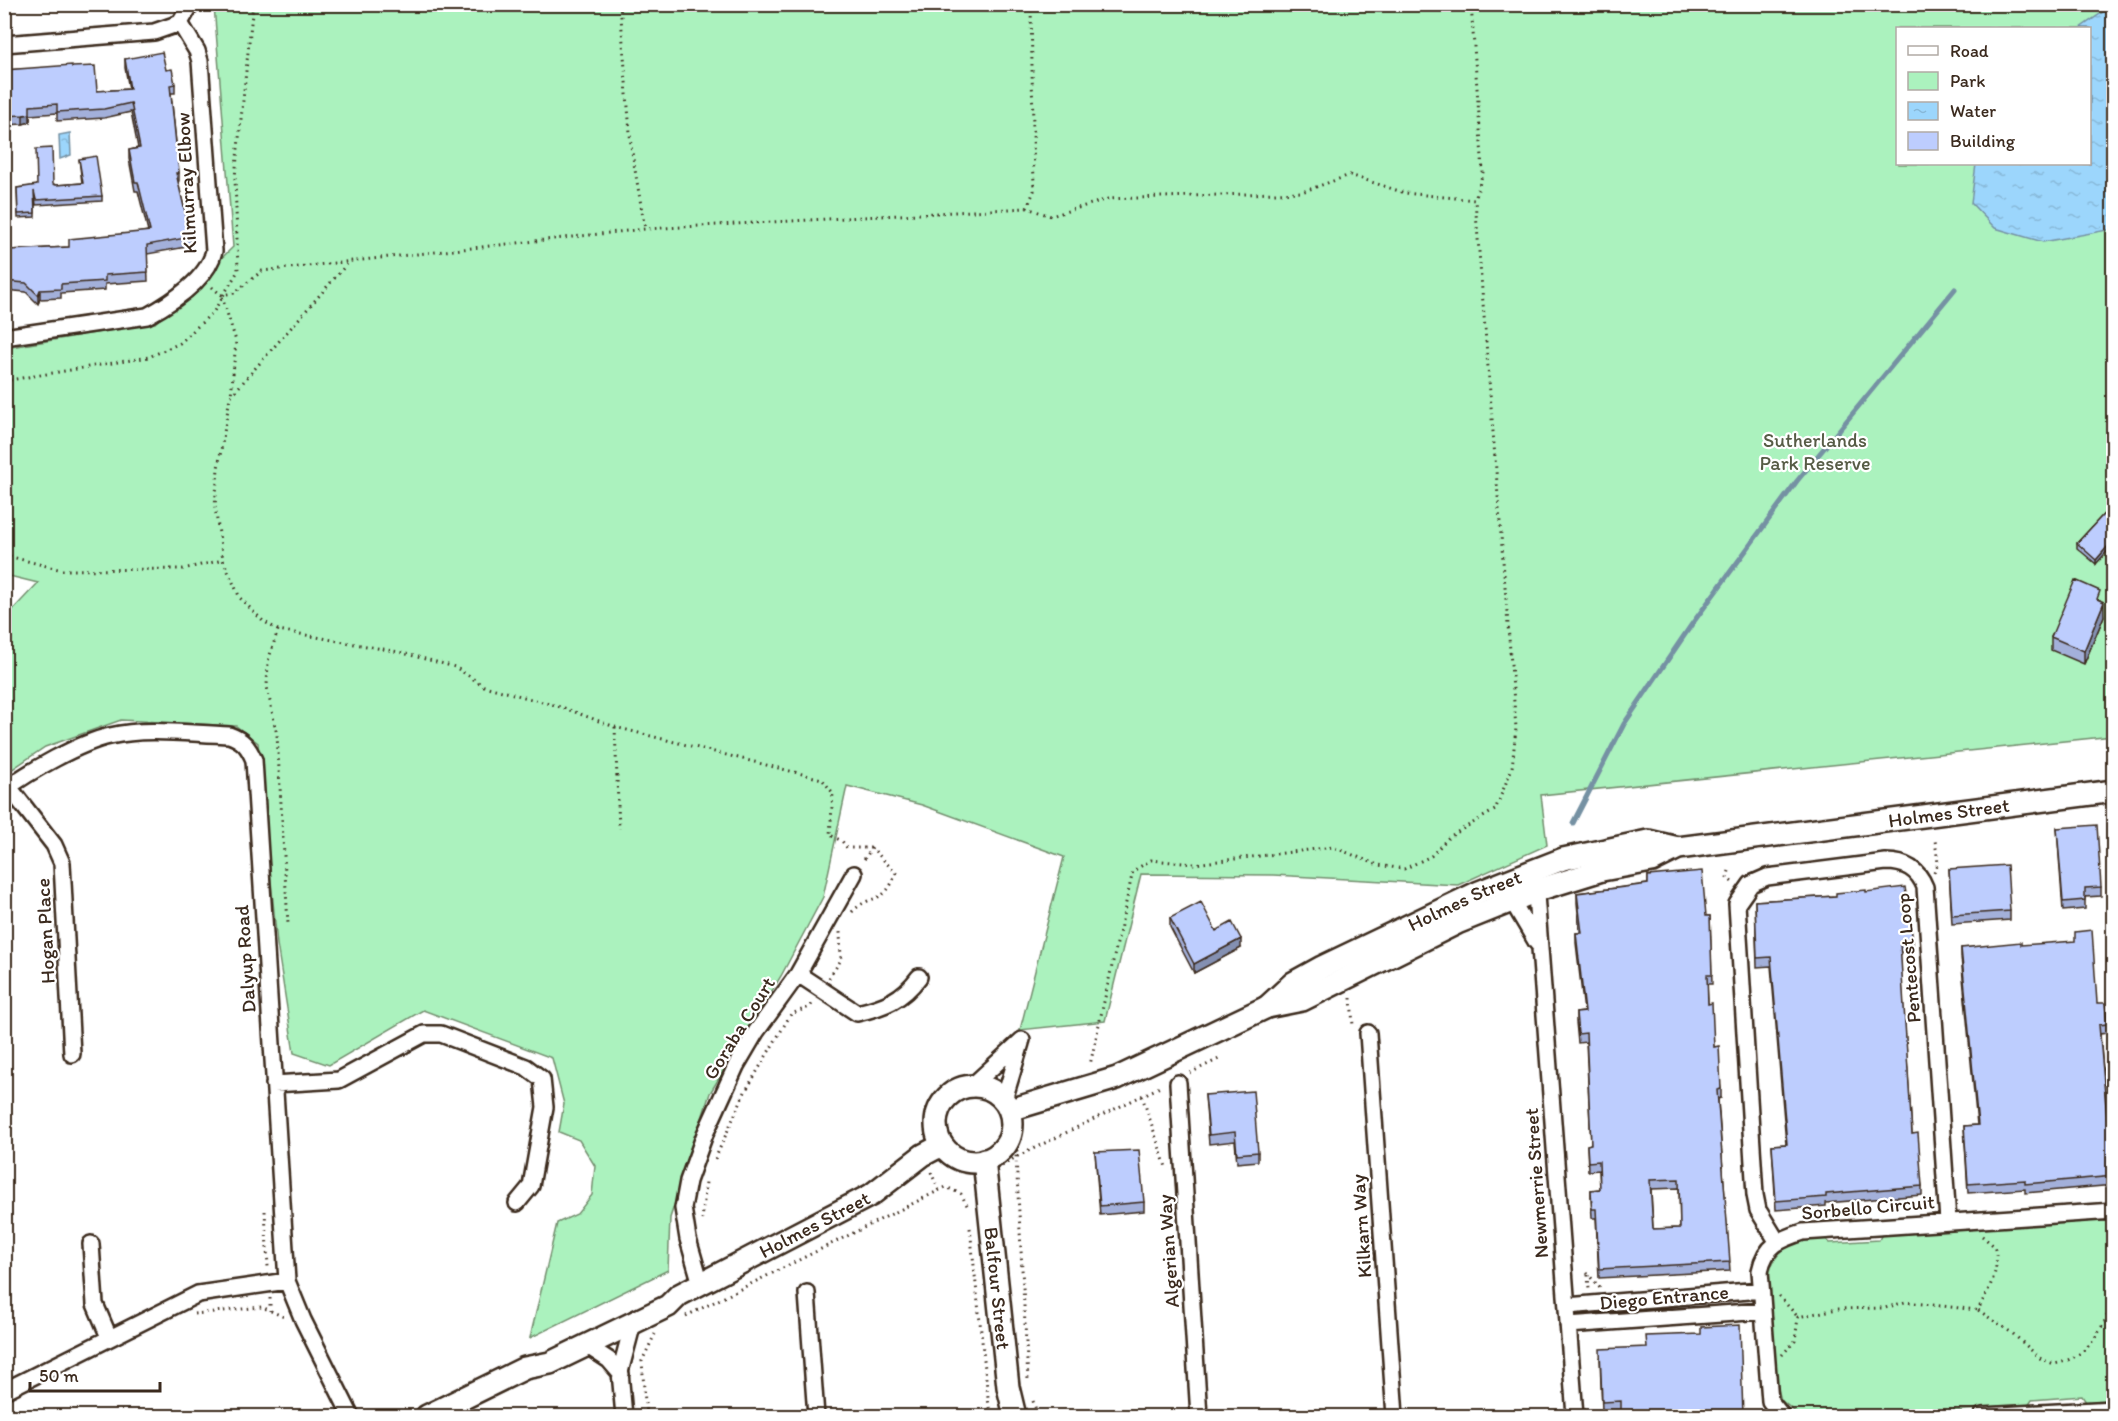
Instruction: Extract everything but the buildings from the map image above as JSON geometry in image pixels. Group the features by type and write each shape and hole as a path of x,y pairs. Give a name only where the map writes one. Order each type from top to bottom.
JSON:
{"main road":[{"name":"Holmes Street","path":"1007,1105 1117,1078 1267,1006 1302,1000 1456,923 1507,892 1535,881 1652,861 1678,848 2114,791"},
{"path":"973,1085 996,1092 1007,1105 1012,1121 1007,1142 1000,1151 984,1160 970,1162 959,1159 942,1145 937,1134 938,1111 952,1093 973,1085"},
{"name":"Holmes Street","path":"525,1368 550,1363 668,1306 679,1295 871,1195 923,1155 942,1145"},
{"name":"Balfour Street","path":"984,1160 1008,1387 1015,1416"},
{"name":"Holmes Street","path":"427,1416 525,1368 546,1350 605,1320 663,1293 679,1295"}],"street":[{"path":"4,44 154,32 180,23 191,4"},
{"name":"Kilmurray Elbow","path":"4,337 147,316 164,307 211,262 214,251 202,80 197,51 180,23"},
{"name":"Dalyup Road","path":"7,788 34,768 108,736 133,732 229,735 240,739 249,748 254,760 287,1281 303,1320 351,1416"},
{"name":"Hogan Place","path":"7,788 54,845 62,863 72,1054"},
{"name":"Pentecost Loop","path":"1777,1241 1758,1210 1755,1195 1737,904 1750,884 1767,877 1886,862 1905,865 1914,870 1921,877 1924,887 1948,1221"},
{"name":"Goraba Court","path":"701,1284 682,1208 688,1181 709,1125 736,1066 756,1032 798,974 854,874"},
{"name":"Newmerrie Street","path":"1535,881 1575,1416"},
{"name":"Newmerrie Street","path":"1507,892 1538,945"},
{"path":"798,974 857,1013 895,1002 919,978"},
{"name":"Kilkarn Way","path":"1368,1033 1395,1416"},
{"path":"274,1084 339,1080 424,1034 441,1034 526,1067 542,1079 545,1107 531,1186 517,1203"},
{"path":"973,1085 1022,1040 1007,1105"},
{"name":"Algerian Way","path":"1178,1083 1199,1416"},
{"name":"Sorbello Circuit","path":"1777,1241 1803,1232 2114,1211"},
{"path":"1777,1241 1762,1259 1768,1292 1763,1311 1770,1401 1782,1416"},
{"path":"91,1244 95,1304 109,1337"},
{"path":"4,1391 198,1294 287,1281"},
{"name":"Diego Entrance","path":"1567,1306 1768,1292"},
{"path":"807,1293 816,1416"},
{"name":"Diego Entrance","path":"1568,1325 1763,1311"},
{"path":"624,1416 621,1373 633,1323"},
{"path":"586,1345 609,1360 621,1373"},
{"path":"1982,1416 2114,1409"}],"path":[{"path":"4,381 149,357 180,343 214,311 221,295 238,271 235,177 253,4"},
{"path":"620,4 632,146 645,229"},
{"path":"1027,208 1034,191 1032,4"},
{"path":"1089,1068 1133,871 1151,860 1194,864 1333,847 1378,865 1404,868 1431,856 1449,837 1495,810 1512,768 1516,728 1475,200 1483,172 1470,4"},
{"path":"221,295 234,293 262,271 645,229 1027,208 1051,216 1108,199 1302,192 1350,175 1405,193 1475,200"},
{"path":"230,397 348,263"},
{"path":"200,275 221,295 236,341 230,397 218,468 215,507 223,560 240,598 263,621 278,630 364,644 455,667 484,686 564,708 615,727 822,780 833,793 830,835 842,841 848,848 872,848 896,873 890,890 878,899 858,906 846,919"},
{"path":"4,555 62,570 183,569 223,560"},
{"path":"278,630 268,661 267,687 277,735 288,924"},
{"path":"615,727 619,829"},
{"path":"4,823 10,823 27,810"},
{"path":"1933,873 1938,863 1935,840"},
{"path":"854,874 872,848"},
{"path":"1728,890 1732,882 1727,878 1729,871"},
{"path":"711,1166 745,1092 791,1014 810,1007 842,960 840,925"},
{"path":"1029,1388 1016,1157 1142,1096"},
{"path":"703,1227 707,1177"},
{"path":"678,1320 946,1188 961,1194 968,1208 990,1416"},
{"path":"264,1200 270,1311"},
{"path":"1976,1232 1994,1246 1997,1258 1995,1275 1978,1310"},
{"path":"1587,1274 1603,1291"},
{"path":"1768,1292 1798,1317"},
{"path":"1798,1317 1837,1309 1885,1308 1905,1302 1978,1310 2012,1333 2041,1359 2054,1364 2084,1353 2097,1337 2112,1307 2114,1294"},
{"path":"184,1320 194,1314 262,1307 289,1320"},
{"path":"1777,1356 1788,1350 1795,1341 1798,1317"},
{"path":"646,1416 642,1361 657,1331"},
{"path":"1032,1398 1038,1416"}],"green space":[{"name":"Sutherlands Park Reserve","path":"214,5 2113,5 2113,736 1541,795 1547,845 1458,885 1273,875 1141,874 1105,1021 1020,1030 1064,857 922,805 847,786 823,897 781,976 710,1093 670,1218 668,1270 530,1338 557,1223 577,1214 592,1195 595,1166 579,1140 559,1132 564,1104 552,1058 423,1010 329,1065 294,1053 277,944 258,743 236,726 121,720 45,747 5,774 4,619 38,583 5,575 5,348 155,323 233,247"},
{"path":"2093,1219 2114,1223 2113,1399 2086,1402 2082,1396 2032,1400 2028,1406 1869,1416 1800,1416 1781,1400 1776,1382 1769,1276 1776,1258 1789,1246 1806,1240 1825,1238 1830,1243 1879,1240 1882,1234"}],"water":[{"path":"2113,5 2113,229 2043,242 1995,228 1971,203 1976,165 2091,165 2091,27 2081,27"},
{"path":"70,133 71,155 60,159 59,135"}],"waterway":[{"path":"1573,823 1624,724 1692,624 1797,481 1955,289"}]}
